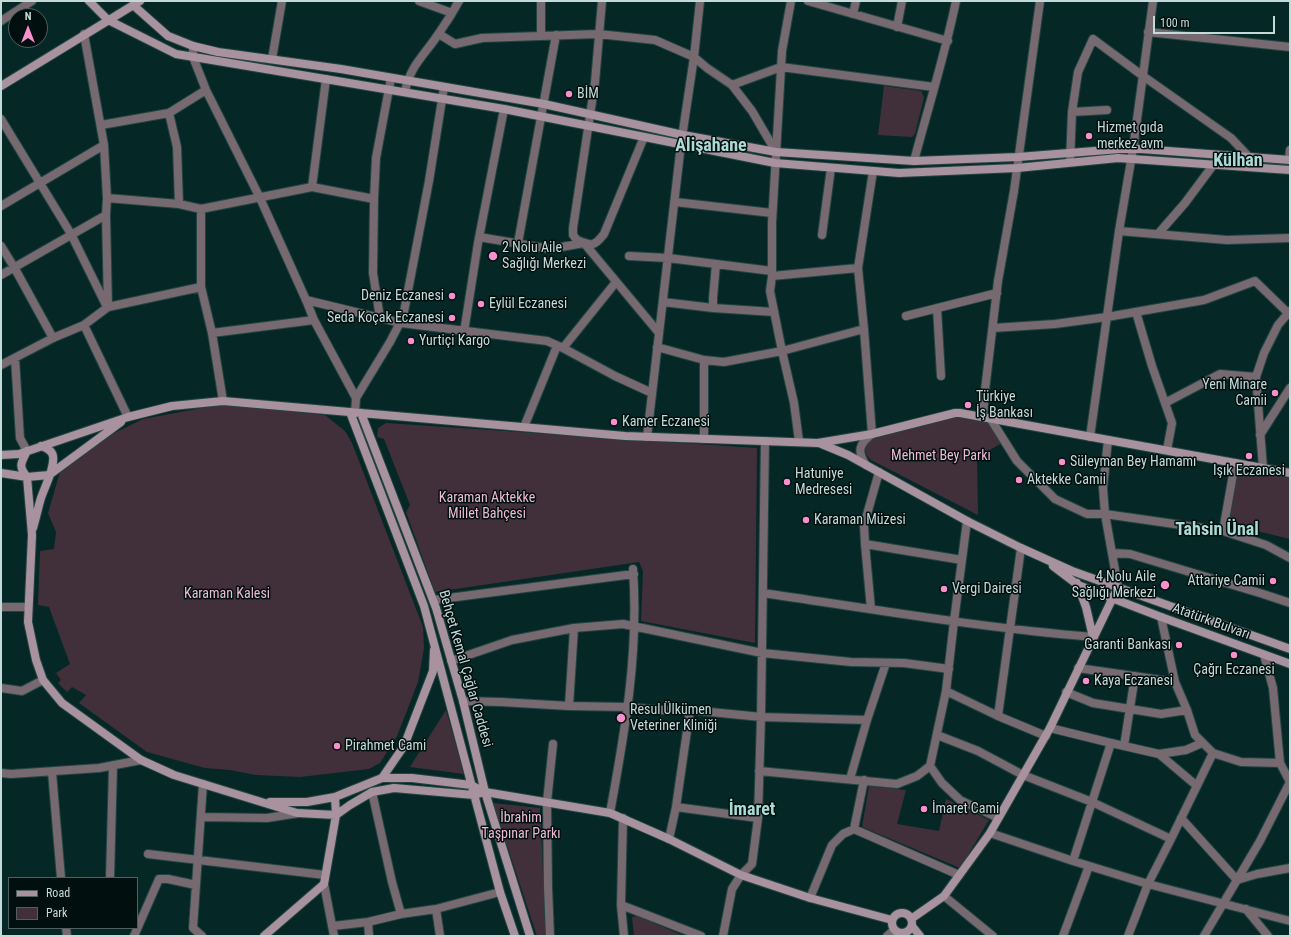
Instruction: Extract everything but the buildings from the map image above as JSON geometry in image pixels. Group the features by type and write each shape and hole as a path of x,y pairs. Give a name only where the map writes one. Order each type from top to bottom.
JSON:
{"main road":[{"path":"89,1 108,20 176,54 504,109 775,163 899,173 1017,168 1070,162 1132,158 1290,170"},
{"path":"1,86 137,3 168,36 193,46 218,52 272,59 544,104 682,135 776,152 914,161 1018,157 1133,149 1290,160"},
{"path":"1,455 19,454 128,417 172,406 222,401 647,437 799,441 818,443 872,434 960,413 1290,473"},
{"name":"Behçet Kemal Çağlar Caddesi","path":"355,413 433,600 463,701 485,792 530,936"},
{"name":"Behçet Kemal Çağlar Caddesi","path":"355,413 424,606 500,892 515,936"},
{"path":"1,474 27,477 49,475 128,417"},
{"path":"818,443 866,465 967,521 1041,557"},
{"path":"32,535 41,497 53,462 53,456 48,449 42,446"},
{"path":"27,451 21,462 21,466 27,477 32,535 27,607 28,622 36,660 43,680 62,703 141,760 174,775 299,813 336,815 372,792 394,788 474,795 485,792"},
{"name":"Atatürk Bulvarı","path":"1041,557 1072,571 1290,649"},
{"name":"Atatürk Bulvarı","path":"1041,557 1078,585 1112,599 1290,664"},
{"path":"1072,571 1086,607 1093,637"},
{"path":"920,936 912,922 909,916 903,913 896,915 892,920 892,927 894,930 907,935 912,922 944,896 990,833 1046,736 1118,587"},
{"path":"382,778 404,746 424,696 433,671 434,643"},
{"path":"259,802 307,802 335,797 382,778 412,778 471,785 485,792 610,813 741,875 810,898 892,920"},
{"path":"264,936 324,884 336,815 335,797"}],"street":[{"path":"1,21 32,1"},
{"path":"272,59 282,1"},
{"path":"419,1 452,13"},
{"path":"405,92 407,81 415,64 439,34 459,1"},
{"path":"541,1 541,36"},
{"path":"602,1 595,82 573,228 573,235 577,240 591,245 597,243 604,234 644,137"},
{"path":"647,437 682,135 694,57 700,1"},
{"path":"791,1 782,51 772,213 772,273 770,291 794,403 799,441"},
{"path":"808,1 948,41"},
{"path":"853,14 856,1"},
{"path":"897,27 902,1"},
{"path":"914,161 948,41 956,1"},
{"path":"1040,1 1014,191 997,293 985,390 987,418 1017,461 1055,499 1087,514 1105,514 1223,531 1266,545 1290,558"},
{"path":"1090,437 1119,231 1132,158 1153,1"},
{"path":"1148,32 1290,47"},
{"path":"84,34 104,145 107,198 108,307"},
{"path":"439,34 455,44 482,38 598,34 655,40 694,57 732,85 752,111 776,152"},
{"path":"518,243 556,35"},
{"path":"1070,162 1072,112 1078,72 1093,39 1142,76 1231,138 1248,156"},
{"path":"193,46 194,57 206,90 260,198 314,320 356,398"},
{"path":"732,85 781,67 934,87"},
{"path":"380,318 373,273 374,198 376,158 390,78"},
{"path":"312,186 326,79"},
{"path":"355,413 356,398 387,348 403,317 429,181 444,87"},
{"path":"101,125 169,112 206,90"},
{"path":"464,332 479,237 504,109"},
{"path":"1072,112 1107,110"},
{"path":"169,112 177,147 179,204"},
{"path":"1,118 4,132 40,183 71,234 108,307"},
{"path":"1,206 104,145"},
{"path":"1290,150 1290,160"},
{"path":"1158,234 1185,203 1214,164"},
{"path":"822,235 831,168"},
{"path":"866,465 861,454 862,445 864,440 872,434 858,268 873,171"},
{"path":"107,198 179,204 201,210 312,186 374,198"},
{"path":"674,202 772,213"},
{"path":"201,210 201,287 212,333 222,401"},
{"path":"1,275 106,215"},
{"path":"1119,231 1227,240 1290,238"},
{"path":"479,237 550,249 584,243"},
{"path":"584,243 659,333"},
{"path":"1,246 53,338"},
{"path":"629,256 668,258 772,273 858,268"},
{"path":"713,308 716,264"},
{"path":"993,328 1055,324 1107,317 1204,300 1255,281 1289,312 1278,325 1264,353 1256,377 1263,468"},
{"path":"524,427 560,347 616,282"},
{"path":"1,365 84,324 108,307 201,287"},
{"path":"906,316 997,293"},
{"path":"306,300 401,323 546,341 652,393"},
{"path":"663,302 713,308 774,312"},
{"path":"938,308 941,376"},
{"path":"1136,312 1172,423 1166,450"},
{"path":"212,333 314,320"},
{"path":"84,324 128,417"},
{"path":"658,347 704,360 724,362 782,351 864,329"},
{"path":"15,358 20,438 27,451"},
{"path":"704,360 704,439"},
{"path":"1165,403 1220,374 1256,377"},
{"path":"1260,435 1290,388"},
{"path":"1108,440 1103,488 1105,514 1118,587"},
{"path":"722,936 732,889 741,875 752,864 758,818 765,441"},
{"path":"1223,531 1235,463"},
{"path":"871,609 864,525 879,472"},
{"path":"759,771 897,784 917,776 930,766 938,735 946,691 967,521"},
{"path":"865,544 962,560"},
{"path":"998,716 1021,548"},
{"path":"1112,553 1130,554 1290,603"},
{"path":"433,600 634,571 635,598 632,677 624,736 610,813"},
{"path":"763,593 954,621 1093,637"},
{"path":"1,607 27,607"},
{"path":"1161,617 1175,682 1187,710 1195,735 1213,753 1241,762 1280,763"},
{"path":"451,661 512,640 574,628 623,624 762,653 852,662 904,663 949,670"},
{"path":"569,706 574,628"},
{"path":"1204,936 1260,841 1290,782 1280,763 1273,688 1264,655"},
{"path":"850,779 867,720 886,663"},
{"path":"1078,668 1175,682"},
{"path":"1124,746 1135,676"},
{"path":"1,688 22,691 43,680"},
{"path":"946,691 998,716 1046,736"},
{"path":"1066,692 1093,703 1161,714 1187,710"},
{"path":"463,701 628,707 659,710 690,710 761,717 867,720"},
{"path":"669,840 676,807 690,710"},
{"path":"1050,728 1159,754 1186,750 1202,742"},
{"path":"938,735 978,751 1023,775 1092,802 1172,838"},
{"path":"1073,861 1111,743"},
{"path":"550,936 547,802 553,744"},
{"path":"1128,936 1148,884 1213,753"},
{"path":"1159,754 1197,786"},
{"path":"1,773 52,772 99,768 141,760"},
{"path":"110,877 113,766"},
{"path":"930,766 942,783 960,800 998,818"},
{"path":"52,772 62,877"},
{"path":"810,898 832,845 843,834 854,828 864,780"},
{"path":"202,936 193,928 203,784"},
{"path":"372,792 392,882 401,914"},
{"path":"676,807 758,818"},
{"path":"201,817 267,818 299,813"},
{"path":"623,818 622,905 624,936"},
{"path":"1181,818 1237,880"},
{"path":"854,828 959,875"},
{"path":"990,833 1148,884 1290,921"},
{"path":"148,854 325,875"},
{"path":"1063,936 1089,866"},
{"path":"1237,880 1257,874 1290,868"},
{"path":"140,915 160,879 168,879 196,885"},
{"path":"324,884 334,936"},
{"path":"333,926 368,922 401,914 436,909 500,892"},
{"path":"944,896 993,936"},
{"path":"622,905 701,936"},
{"path":"436,909 440,936"},
{"path":"1246,909 1268,936"},
{"path":"368,922 369,936"},
{"path":"887,936 894,930"}],"green space":[{"path":"884,86 921,91 924,97 915,134 912,137 878,135"},
{"name":"Karaman Kalesi","path":"213,406 243,406 325,415 345,431 352,443 423,627 424,648 418,682 397,736 380,763 369,769 300,777 256,775 230,770 205,768 147,752 79,703 86,695 72,687 67,692 58,683 61,680 56,673 70,664 49,607 38,605 40,551 54,549 56,532 48,513 60,472 104,438 143,419"},
{"name":"Mehmet Bey Parkı","path":"961,416 988,421 1002,443 977,457 978,515 871,460 867,456 864,447 870,438"},
{"name":"Karaman Aktekke Millet Bahçesi","path":"386,423 757,448 755,643 641,621 643,571 639,562 435,592 406,512 410,505 384,439 377,437 378,428"},
{"path":"1238,469 1290,478 1290,539 1228,524"},
{"path":"446,710 464,774 410,767"},
{"path":"869,786 906,790 897,824 939,831 946,799 989,820 960,868 862,827"},
{"name":"İbrahim Taşpınar Parkı","path":"493,803 540,808 546,936 537,936"},
{"path":"637,916 684,936 634,936 632,917"}],"place":[{"name":"BİM","path":"569,94"},
{"name":"Hizmet gıda merkez avm","path":"1089,136"},
{"name":"2 Nolu Aile Sağlığı Merkezi","path":"493,256"},
{"name":"Deniz Eczanesi","path":"452,296"},
{"name":"Eylül Eczanesi","path":"481,304"},
{"name":"Seda Koçak Eczanesi","path":"452,318"},
{"name":"Yurtiçi Kargo","path":"411,341"},
{"name":"Yeni Minare Camii","path":"1275,393"},
{"name":"Türkiye İş Bankası","path":"968,405"},
{"name":"Kamer Eczanesi","path":"614,422"},
{"name":"Işık Eczanesi","path":"1249,456"},
{"name":"Süleyman Bey Hamamı","path":"1062,462"},
{"name":"Aktekke Camii","path":"1019,480"},
{"name":"Hatuniye Medresesi","path":"787,482"},
{"name":"Karaman Müzesi","path":"806,520"},
{"name":"Attariye Camii","path":"1273,581"},
{"name":"4 Nolu Aile Sağlığı Merkezi","path":"1165,585"},
{"name":"Vergi Dairesi","path":"944,589"},
{"name":"Garanti Bankası","path":"1179,645"},
{"name":"Çağrı Eczanesi","path":"1234,655"},
{"name":"Kaya Eczanesi","path":"1086,681"},
{"name":"Resul Ülkümen Veteriner Kliniği","path":"621,718"},
{"name":"Pirahmet Cami","path":"337,746"},
{"name":"İmaret Cami","path":"924,809"}],"district":[{"name":"Alişahane","path":"711,146"},
{"name":"Külhan","path":"1238,161"},
{"name":"Tahsin Ünal","path":"1217,530"},
{"name":"İmaret","path":"752,810"}]}
